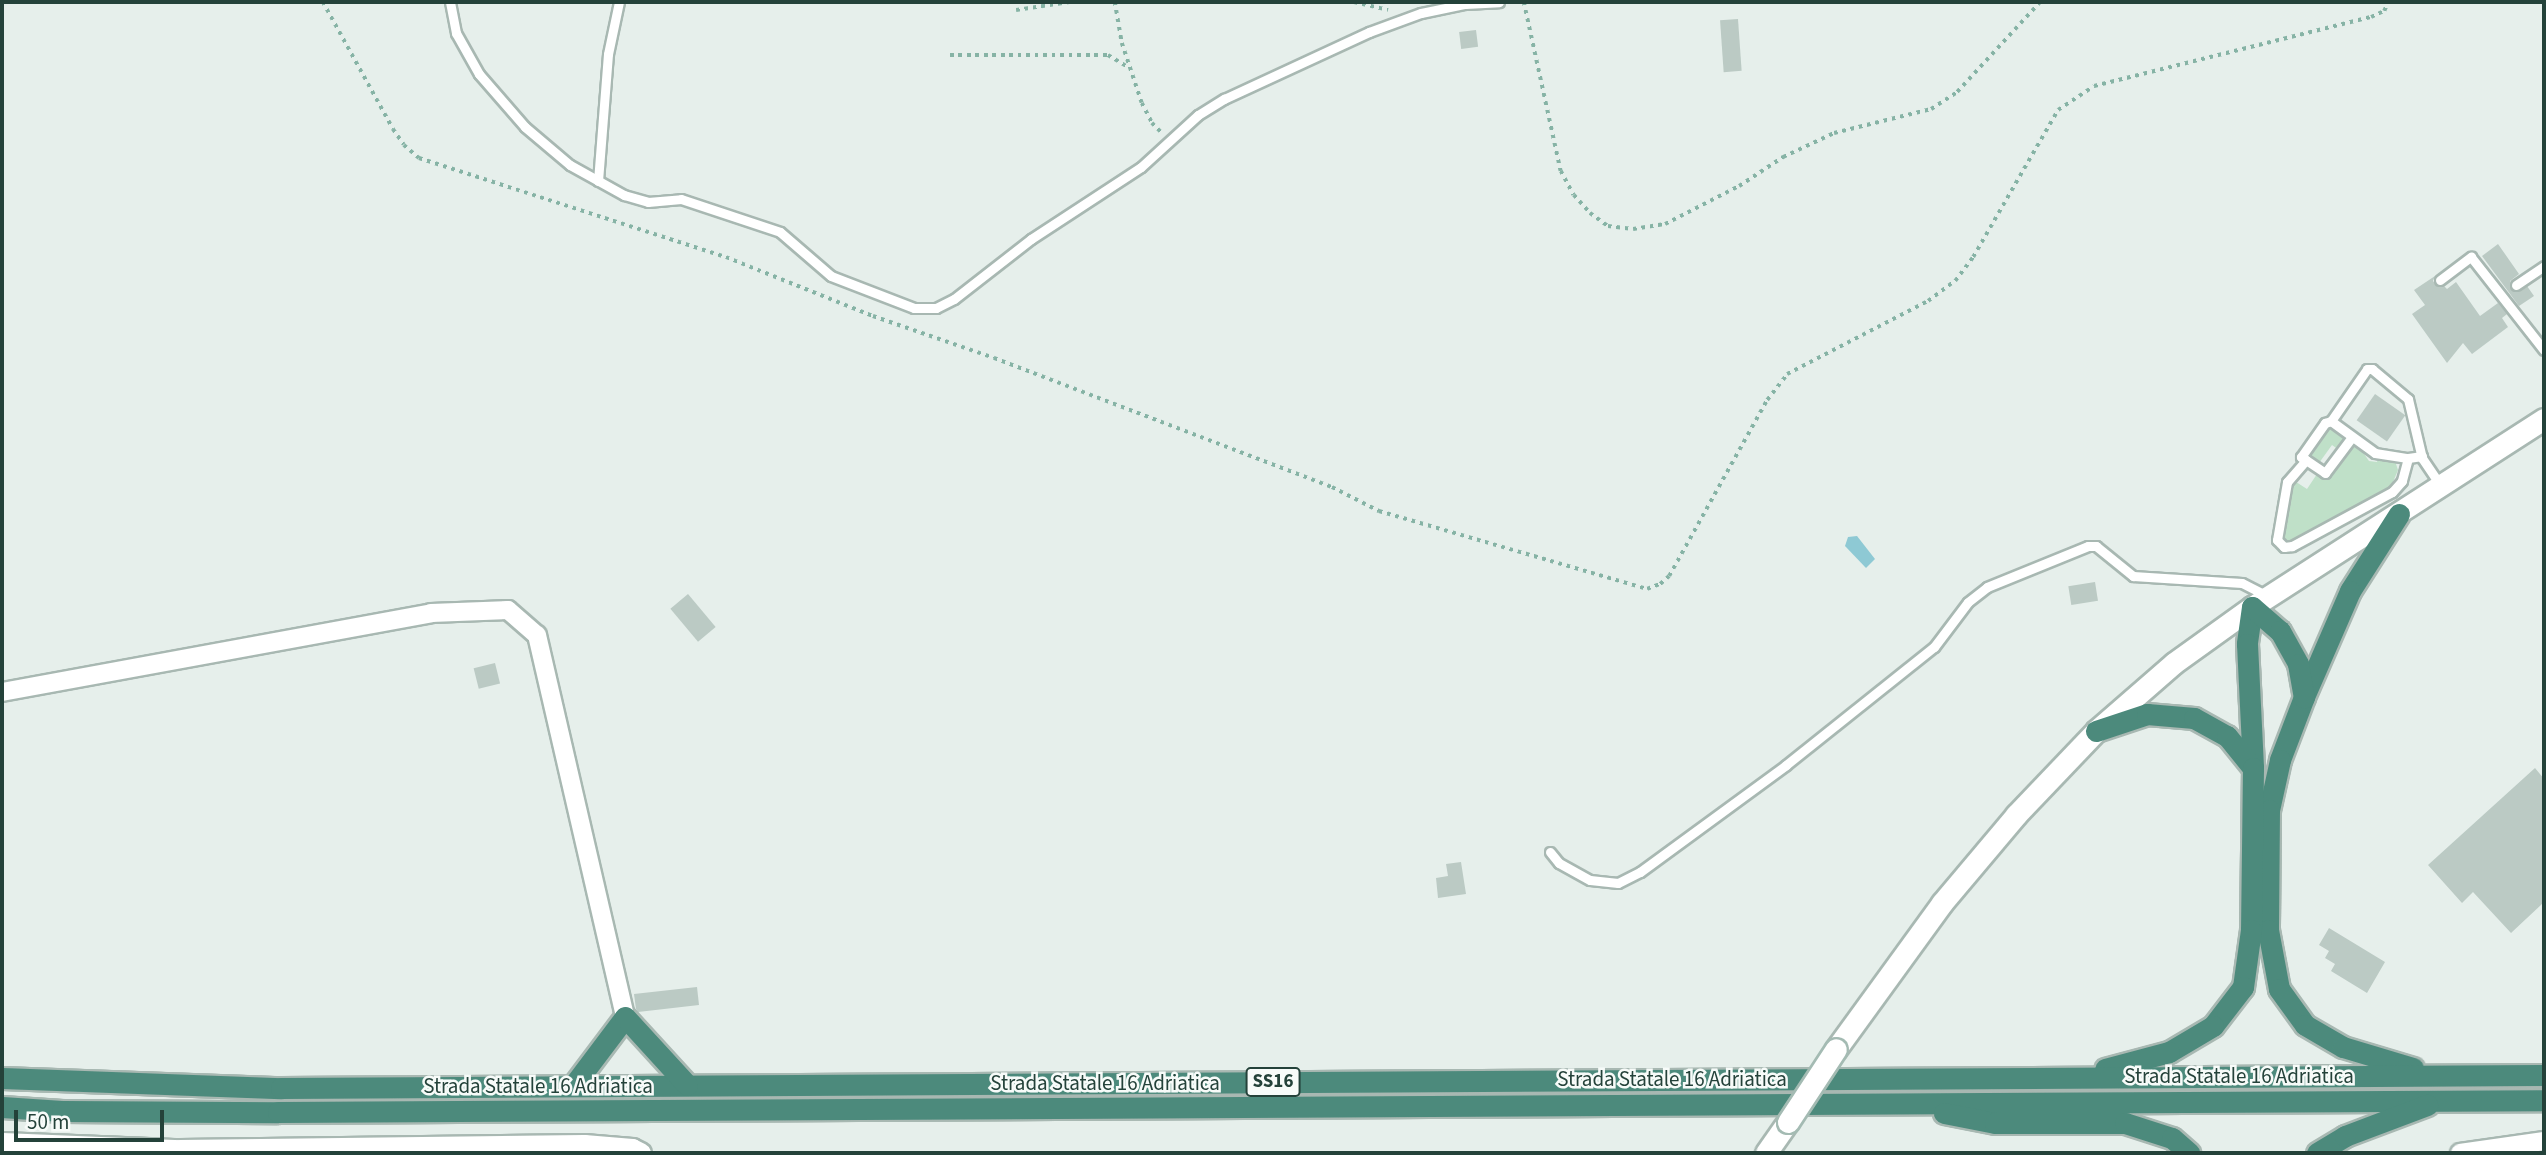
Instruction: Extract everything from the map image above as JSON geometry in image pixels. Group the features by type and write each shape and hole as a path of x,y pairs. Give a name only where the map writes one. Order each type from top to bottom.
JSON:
{"highway":[{"path":"2399,514 2350,591 2280,760 2269,810 2268,930 2279,989 2305,1025 2343,1047 2435,1075"},
{"path":"2261,602 2298,664 2304,697"},
{"path":"2074,1077 2169,1052 2213,1026 2243,987 2252,930 2253,768 2247,644 2261,602"},
{"path":"2096,731 2147,714 2194,718 2227,736 2253,768"},
{"path":"573,1086 625,1017 687,1085"},
{"name":"Strada Statale 16 Adriatica","path":"2,1078 281,1088 2544,1075"},
{"path":"2317,1153 2345,1136 2439,1100"},
{"name":"Strada Statale 16 Adriatica","path":"2,1107 62,1111 292,1112 2544,1100"},
{"path":"1898,1104 1995,1123 2125,1123 2172,1138 2189,1153"}],"street":[{"path":"1766,1153 1836,1049 1942,903 2016,815 2096,731 2174,663 2261,602 2544,418"},
{"path":"2,692 431,613 508,610 537,635 625,1017"},
{"path":"2460,1153 2544,1141"},
{"path":"2,1143 180,1150 584,1145 632,1149 640,1153"}],"lane":[{"path":"450,2 456,33 479,74 525,127 570,165 624,195 648,202 681,199 780,232 831,276 914,308 936,308 954,299 1031,239 1141,167 1198,115 1224,99 1369,32 1421,13 1465,4 1499,2"},
{"path":"598,181 608,54 619,2"},
{"path":"2440,279 2471,257 2544,350"},
{"path":"2516,285 2544,266"},
{"path":"2352,436 2325,473 2301,457 2325,423 2331,421 2367,369 2372,369 2408,399 2422,456 2441,487"},
{"path":"2331,421 2375,453 2408,458 2422,456"},
{"path":"2306,460 2287,482 2276,532 2277,540 2284,547 2292,546 2392,492 2402,481 2408,458"},
{"path":"1550,852 1559,863 1590,880 1618,883 1640,872 1786,765 1934,647 1968,602 1987,587 2088,546 2096,546 2133,576 2242,583 2261,602"}],"path":[{"path":"323,2 393,129 404,145 419,158 726,257 873,316 994,358 1332,487 1379,511 1647,589 1660,584 1669,576 1767,400 1787,374 1802,363 1928,301 1955,281 1973,257 2058,110 2094,86 2371,17 2384,11 2388,2"},
{"path":"1016,10 1069,2"},
{"path":"1115,2 1130,68 1152,123 1170,140"},
{"path":"1524,2 1561,171 1574,195 1590,213 1608,226 1633,229 1665,224 1739,186 1783,158 1834,133 1931,109 1957,92 2040,2"},
{"path":"950,55 1108,55 1130,68"}],"green space":[{"path":"2328,426 2346,440 2339,450 2332,445 2319,463 2307,455"},
{"path":"2352,444 2360,448 2369,461 2377,462 2378,458 2395,461 2398,470 2393,482 2381,495 2293,541 2286,540 2282,535 2293,480 2307,489 2317,474 2326,479"}],"water":[{"path":"1857,536 1875,559 1866,568 1845,546 1848,537"}],"building":[{"path":"1738,19 1742,71 1724,72 1720,20"},
{"path":"1476,30 1478,47 1461,49 1459,32"},
{"path":"2498,244 2519,274 2510,281 2511,289 2517,292 2527,286 2534,296 2519,306 2482,256"},
{"path":"2435,276 2433,281 2438,287 2444,286 2447,289 2456,282 2480,316 2498,303 2507,314 2502,318 2508,327 2472,354 2463,343 2447,363 2412,314 2425,305 2414,290"},
{"path":"2375,394 2405,415 2387,441 2357,420"},
{"path":"2095,582 2098,601 2071,605 2068,586"},
{"path":"688,594 716,627 698,642 670,609"},
{"path":"495,663 500,683 479,689 474,668"},
{"path":"2535,768 2544,779 2544,902 2511,933 2473,892 2462,903 2428,865"},
{"path":"1461,862 1466,894 1438,898 1436,878 1448,876 1446,864"},
{"path":"2329,928 2385,962 2367,993 2331,971 2335,964 2325,958 2329,951 2319,945"},
{"path":"697,987 699,1005 638,1012 636,1009 634,994"}]}
